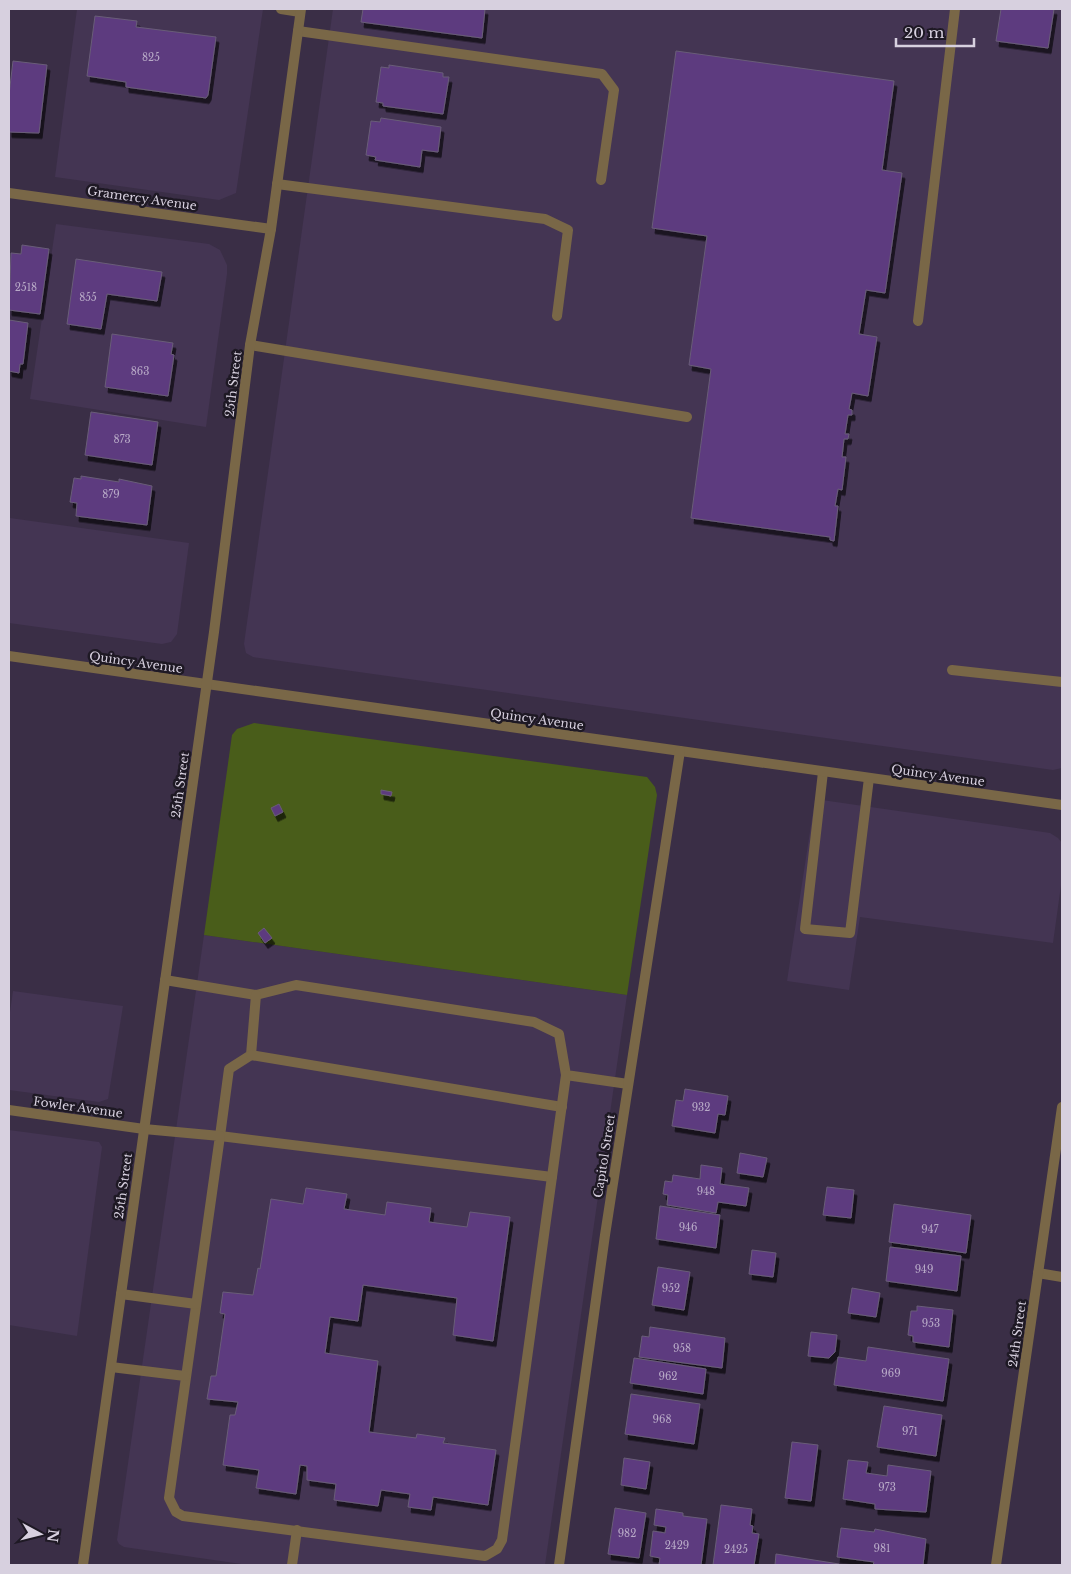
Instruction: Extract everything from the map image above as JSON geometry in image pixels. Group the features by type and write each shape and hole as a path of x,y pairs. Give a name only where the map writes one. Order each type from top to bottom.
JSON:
{"street":[{"path":"281,9 300,10"},
{"path":"918,321 955,9"},
{"name":"25th Street","path":"83,1565 207,684 250,345 271,229 300,10"},
{"path":"298,31 602,74 614,90 601,180"},
{"path":"277,184 545,219 568,230 557,316"},
{"name":"Gramercy Avenue","path":"9,193 271,229"},
{"path":"250,345 687,417"},
{"name":"Quincy Avenue","path":"9,656 1062,805"},
{"path":"952,670 1062,682"},
{"name":"Capitol Street","path":"559,1565 628,1084 680,751"},
{"path":"823,772 805,929 850,934 869,778"},
{"path":"165,980 256,995 296,985 534,1022 559,1034 566,1075 562,1107 502,1540 497,1549 485,1556 183,1516 172,1507 169,1498 229,1069 251,1055 562,1107"},
{"path":"251,1055 256,995"},
{"path":"566,1075 628,1084"},
{"name":"24th Street","path":"996,1565 1062,1107"},
{"name":"Fowler Avenue","path":"9,1110 144,1129 220,1136 552,1177"},
{"path":"1038,1273 1062,1277"},
{"path":"121,1294 196,1304"},
{"path":"111,1367 185,1376"},
{"path":"292,1565 298,1530"}],"shaded area":[{"path":"77,9 263,9 236,193 219,200 55,177"},
{"path":"333,9 1062,9 1062,768 1053,770 253,657 246,653 244,644"},
{"path":"56,224 209,244 220,250 227,265 227,274 206,427 30,399"},
{"path":"10,518 189,543 177,634 171,642 162,644 9,623"},
{"path":"815,799 1050,833 1062,843 1062,878 1053,943 860,917 849,990 787,981"},
{"path":"204,935 627,995 545,1565 248,1565 124,1547 119,1544 117,1540"},
{"path":"13,991 123,1006 108,1099 99,1102 9,1090 9,1019"},
{"path":"9,1130 99,1142 102,1147 77,1336 9,1325"}],"green space":[{"path":"254,723 647,777 655,787 657,795 627,995 204,935 232,735 237,729"}],"building":[{"path":"363,9 485,9 482,38 361,22"},
{"path":"1001,9 1054,9 1048,48 996,41"},
{"path":"95,16 137,21 136,27 216,37 206,98 126,87 126,82 87,76"},
{"path":"676,51 894,81 882,170 902,173 885,293 866,290 859,334 877,337 868,396 852,393 849,409 852,410 852,415 848,415 845,434 849,434 848,439 844,439 842,457 846,457 842,490 838,489 835,506 838,506 834,541 830,540 830,537 691,518 711,369 689,365 707,236 652,228"},
{"path":"13,61 47,65 39,133 9,132 9,95"},
{"path":"389,65 443,73 443,77 449,77 443,114 383,106 383,103 376,102 381,67 389,68"},
{"path":"381,118 441,127 438,152 422,150 420,167 375,160 376,157 366,155 371,121 380,122"},
{"path":"22,245 49,249 40,314 9,310 11,253 21,254"},
{"path":"76,259 162,272 157,301 107,294 101,329 67,324"},
{"path":"9,320 28,323 23,364 20,364 19,373 9,371"},
{"path":"112,334 173,343 171,354 174,355 168,396 105,387"},
{"path":"91,412 158,422 152,465 85,455"},
{"path":"81,476 119,482 119,479 152,486 147,525 76,516 77,503 70,502 74,478 81,479"},
{"path":"381,790 392,792 391,796 381,794"},
{"path":"279,804 283,812 275,816 271,808"},
{"path":"264,928 272,938 265,943 258,933"},
{"path":"685,1089 728,1096 725,1115 718,1114 715,1133 672,1126 676,1100 683,1101"},
{"path":"740,1153 767,1158 763,1177 737,1173"},
{"path":"701,1165 722,1168 720,1184 749,1188 746,1206 718,1202 716,1213 667,1205 668,1195 663,1194 665,1181 672,1182 673,1175 700,1179"},
{"path":"827,1187 854,1190 851,1218 823,1215"},
{"path":"306,1188 347,1194 344,1209 385,1215 387,1202 431,1208 429,1222 467,1227 470,1212 510,1217 493,1341 453,1335 457,1298 363,1285 358,1321 330,1317 325,1353 378,1361 369,1432 416,1438 417,1434 445,1438 443,1443 496,1450 488,1505 433,1497 431,1510 408,1507 410,1494 381,1490 378,1506 334,1500 336,1484 307,1480 307,1466 300,1465 296,1494 256,1488 259,1470 223,1465 230,1415 235,1415 238,1402 207,1399 211,1376 216,1376 225,1314 220,1313 223,1292 253,1295 258,1268 260,1269 271,1199 303,1204"},
{"path":"894,1204 971,1215 966,1253 889,1242"},
{"path":"660,1206 720,1215 716,1248 656,1239"},
{"path":"890,1247 961,1256 957,1291 886,1281"},
{"path":"752,1250 776,1253 773,1277 749,1274"},
{"path":"658,1267 690,1272 684,1310 652,1305"},
{"path":"852,1288 880,1293 876,1317 848,1313"},
{"path":"917,1306 953,1310 949,1347 913,1342 913,1336 908,1335 911,1311 917,1311"},
{"path":"650,1327 725,1338 722,1368 639,1357 642,1336 649,1337"},
{"path":"811,1332 837,1335 835,1352 829,1358 808,1356"},
{"path":"868,1347 949,1359 943,1401 834,1385 838,1357 866,1361"},
{"path":"634,1358 706,1369 703,1394 630,1383"},
{"path":"631,1394 700,1404 694,1444 625,1434"},
{"path":"884,1406 942,1415 936,1456 877,1447"},
{"path":"792,1442 818,1445 811,1501 785,1498"},
{"path":"624,1458 650,1462 646,1489 621,1485"},
{"path":"848,1460 868,1462 866,1473 887,1476 888,1465 931,1471 926,1512 875,1509 875,1504 843,1499"},
{"path":"721,1505 752,1509 750,1525 753,1526 752,1533 759,1534 754,1565 713,1565"},
{"path":"615,1508 646,1513 639,1558 608,1554"},
{"path":"656,1509 683,1513 683,1516 707,1519 701,1565 659,1565 660,1558 650,1556 653,1531 665,1533 666,1527 654,1525"},
{"path":"841,1528 874,1532 875,1529 926,1539 923,1565 873,1565 874,1562 837,1557"},
{"path":"776,1554 839,1564 839,1565 775,1565"}]}
